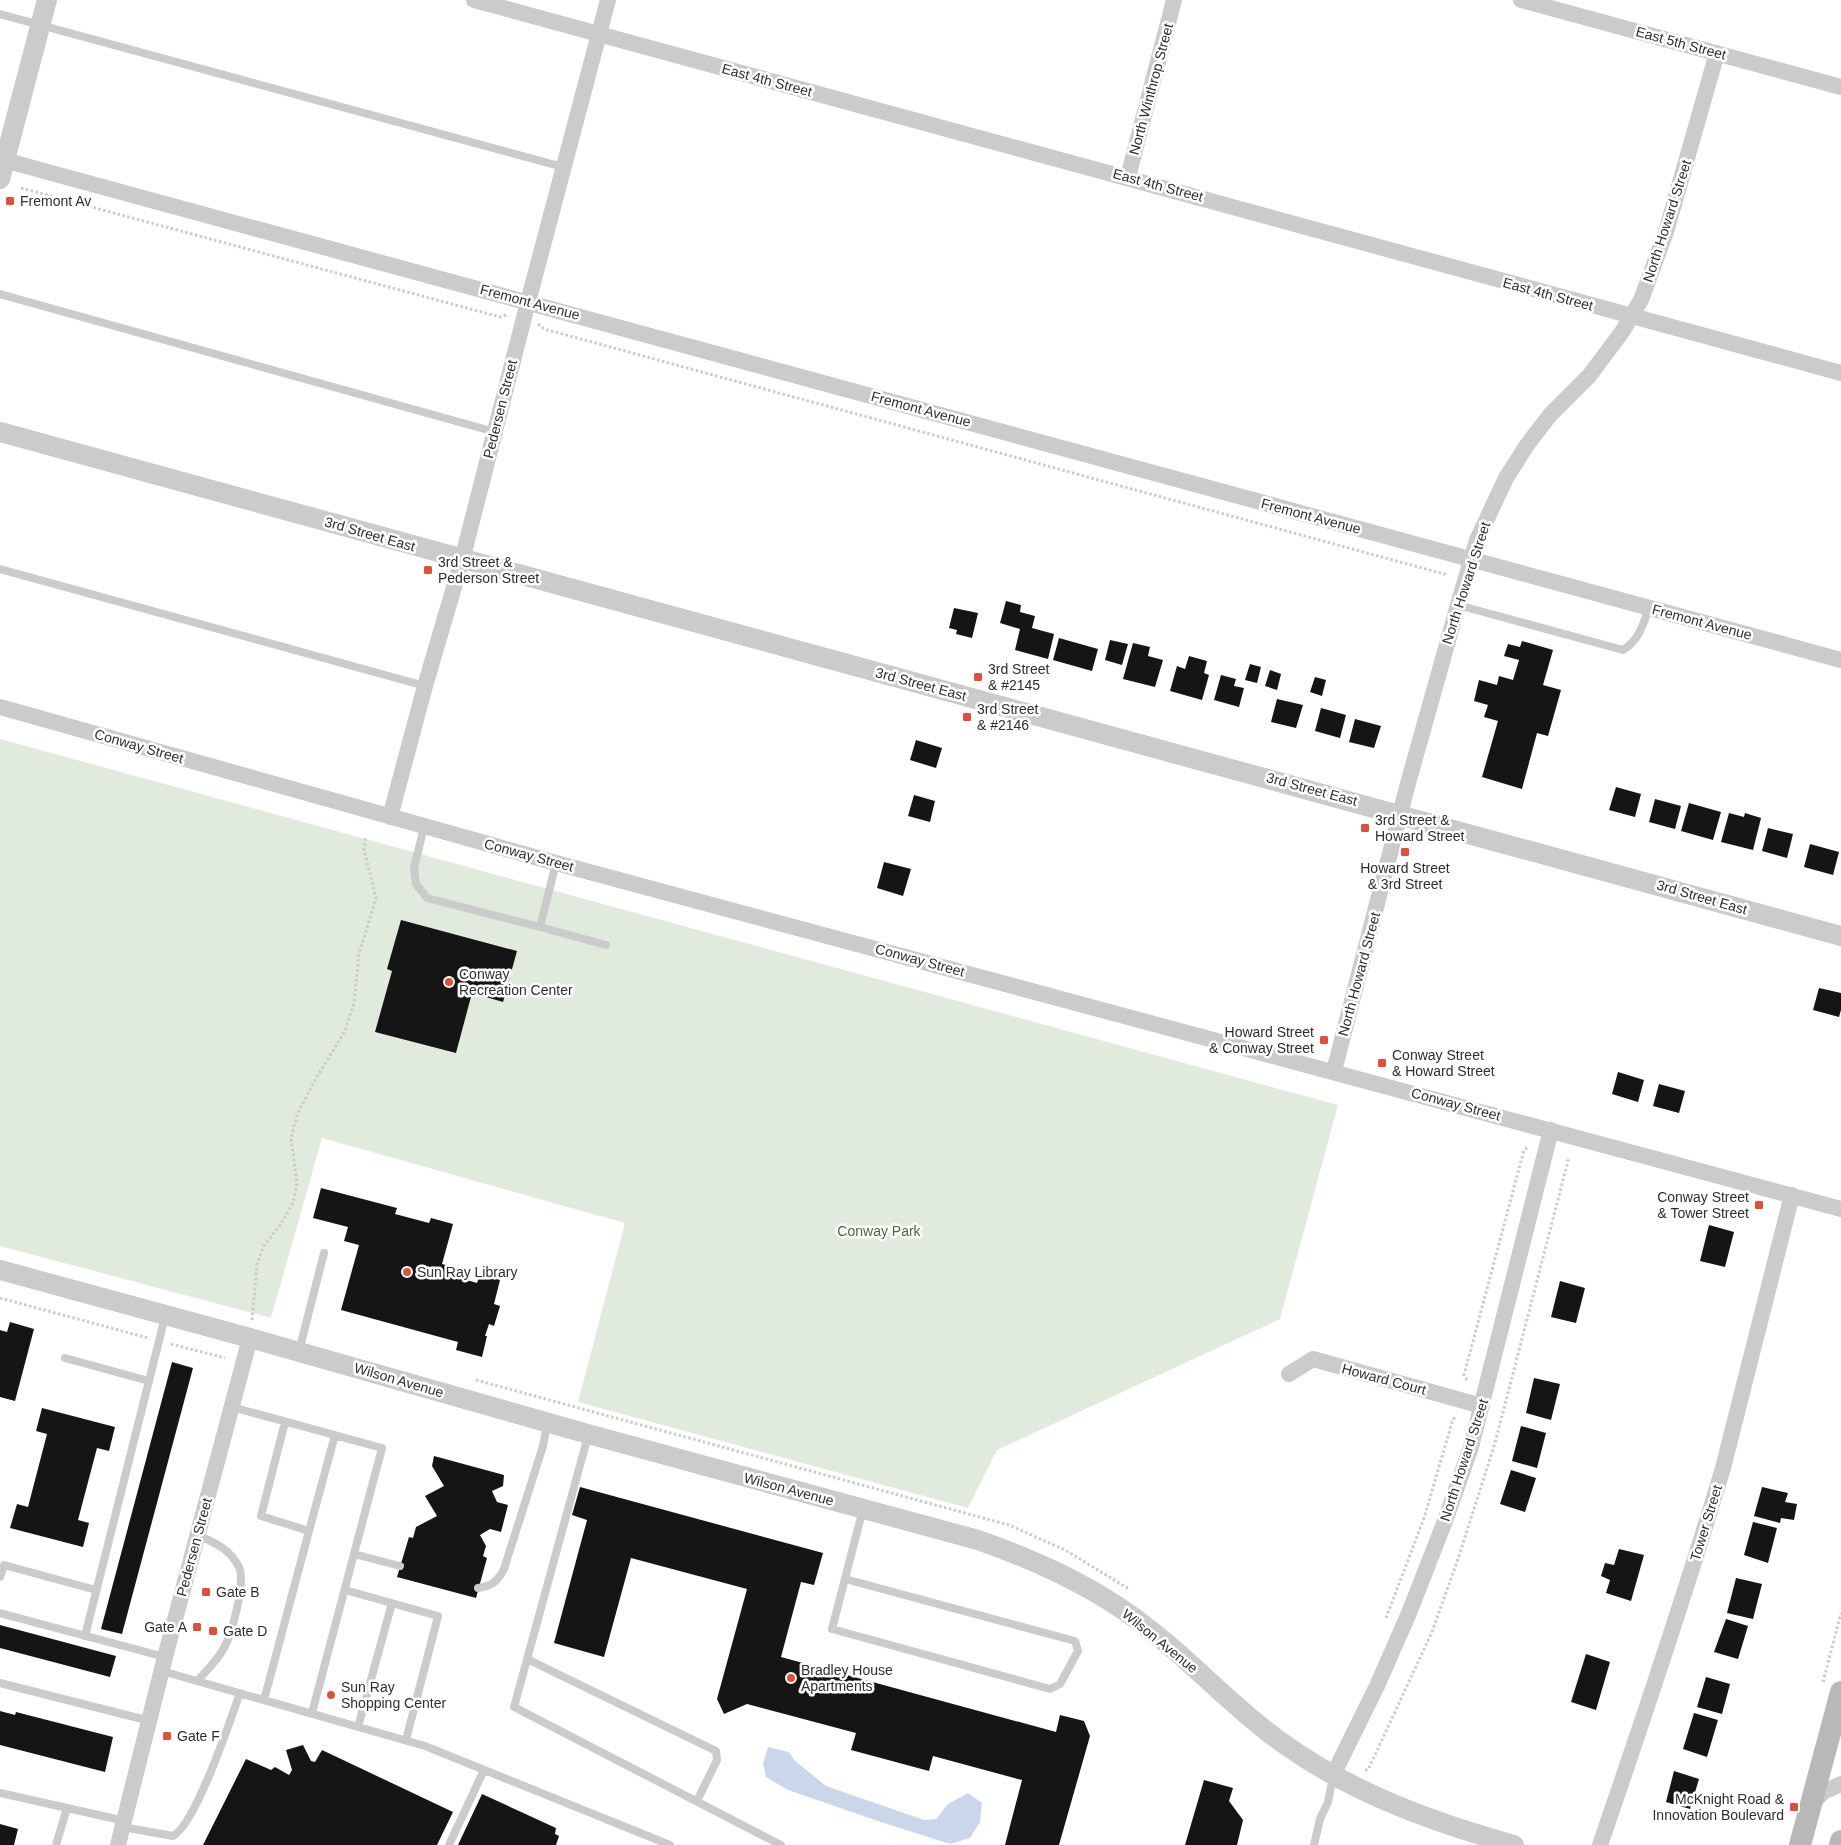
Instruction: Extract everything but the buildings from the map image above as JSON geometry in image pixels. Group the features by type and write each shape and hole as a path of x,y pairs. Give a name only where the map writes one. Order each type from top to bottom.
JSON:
{"main road":[{"path":"1800,1845 1841,1692"},
{"path":"1840,1845 1841,1841"}],"street":[{"path":"2,166 47,0"},
{"name":"East 4th Street","path":"474,0 1841,373"},
{"name":"Pedersen Street","path":"390,817 425,686 462,560 608,0"},
{"name":"North Winthrop Street","path":"1128,177 1174,0"},
{"name":"East 5th Street","path":"1521,0 1841,87"},
{"name":"North Howard Street","path":"1334,1071 1401,813 1471,559 1488,515 1506,478 1527,445 1550,415 1590,376 1622,332 1641,300 1666,232 1717,53"},
{"name":"Fremont Avenue","path":"2,166 528,302 1841,660"},
{"name":"3rd Street East","path":"0,432 462,560 1401,813 1841,936"},
{"name":"Conway Street","path":"0,707 556,863 1841,1209"},
{"name":"North Howard Street","path":"1333,1775 1377,1686 1446,1521 1471,1447 1551,1130"},
{"name":"Tower Street","path":"1600,1845 1656,1680 1713,1501 1792,1195"},
{"name":"Wilson Avenue","path":"0,1270 299,1351 588,1434 978,1540 1016,1553 1064,1574 1104,1597 1156,1634 1232,1703 1278,1740 1333,1775 1381,1800 1430,1820 1514,1845"},
{"name":"Pedersen Street","path":"118,1845 250,1338"},
{"name":"Howard Court","path":"1289,1374 1314,1359 1482,1406"},
{"path":"1810,1805 1823,1792 1841,1784"}],"lane":[{"path":"0,14 563,167"},
{"path":"0,294 495,432"},
{"path":"0,569 425,686"},
{"path":"1458,604 1623,650 1632,644 1642,629 1649,608"},
{"path":"424,827 414,868 416,884 427,898 606,945"},
{"path":"540,927 556,863"},
{"path":"299,1351 324,1253"},
{"path":"85,1636 166,1315"},
{"path":"65,1358 149,1381"},
{"path":"232,1408 382,1448 312,1713"},
{"path":"286,1422 261,1516 309,1531"},
{"path":"478,1588 489,1586 499,1579 504,1569 543,1446 547,1422"},
{"path":"588,1434 514,1707 781,1845"},
{"path":"264,1700 335,1435"},
{"path":"845,1579 1075,1641 1078,1651 1060,1684 1050,1689 832,1629 863,1509"},
{"path":"197,1681 223,1650 228,1640 242,1579 240,1568 226,1550 219,1544 198,1535"},
{"path":"354,1554 400,1566"},
{"path":"0,1577 4,1565 96,1590"},
{"path":"345,1590 438,1616 406,1740"},
{"path":"358,1727 392,1603"},
{"path":"0,1613 85,1636 164,1664 197,1681 426,1746 670,1845"},
{"path":"527,1659 716,1751 716,1760 697,1801"},
{"path":"0,1683 150,1721"},
{"path":"0,1793 67,1808 173,1836 184,1827 218,1757 240,1693"},
{"path":"449,1845 484,1770"},
{"path":"1314,1845 1320,1819 1328,1802 1333,1775"},
{"path":"56,1845 67,1808"}],"path":[{"path":"21,188 500,317 506,315"},
{"path":"538,324 544,329 1448,575"},
{"path":"250,1338 257,1265 263,1247 281,1224 293,1203 297,1183 291,1138 298,1115 315,1080 345,1031 354,1003 359,954 376,898 364,849 366,836"},
{"path":"1467,1380 1464,1376 1524,1150 1528,1147"},
{"path":"0,1298 225,1358"},
{"path":"1386,1618 1424,1518 1453,1419 1457,1417"}],"green space":[{"name":"Conway Park","path":"0,739 1338,1105 1280,1319 997,1450 968,1508 578,1402 625,1223 322,1138 271,1318 0,1246"}],"water":[{"path":"768,1747 789,1752 795,1761 826,1786 924,1820 936,1819 948,1804 968,1793 982,1803 980,1822 970,1838 950,1844 788,1790 766,1777 763,1763"}],"place":[{"name":"Fremont Av","path":"10,201"},
{"name":"3rd Street & Pederson Street","path":"428,570"},
{"name":"3rd Street & #2145","path":"978,677"},
{"name":"3rd Street & #2146","path":"967,717"},
{"name":"3rd Street & Howard Street","path":"1365,828"},
{"name":"Howard Street & 3rd Street","path":"1405,852"},
{"name":"Conway Recreation Center","path":"449,982"},
{"name":"Howard Street & Conway Street","path":"1324,1040"},
{"name":"Conway Street & Howard Street","path":"1382,1063"},
{"name":"Conway Street & Tower Street","path":"1759,1205"},
{"name":"Sun Ray Library","path":"407,1272"},
{"name":"Gate B","path":"206,1592"},
{"name":"Gate A","path":"197,1627"},
{"name":"Gate D","path":"213,1631"},
{"name":"Bradley House Apartments","path":"791,1678"},
{"name":"Sun Ray Shopping Center","path":"331,1695"},
{"name":"Gate F","path":"167,1736"},
{"name":"McKnight Road & Innovation Boulevard","path":"1794,1807"}]}
